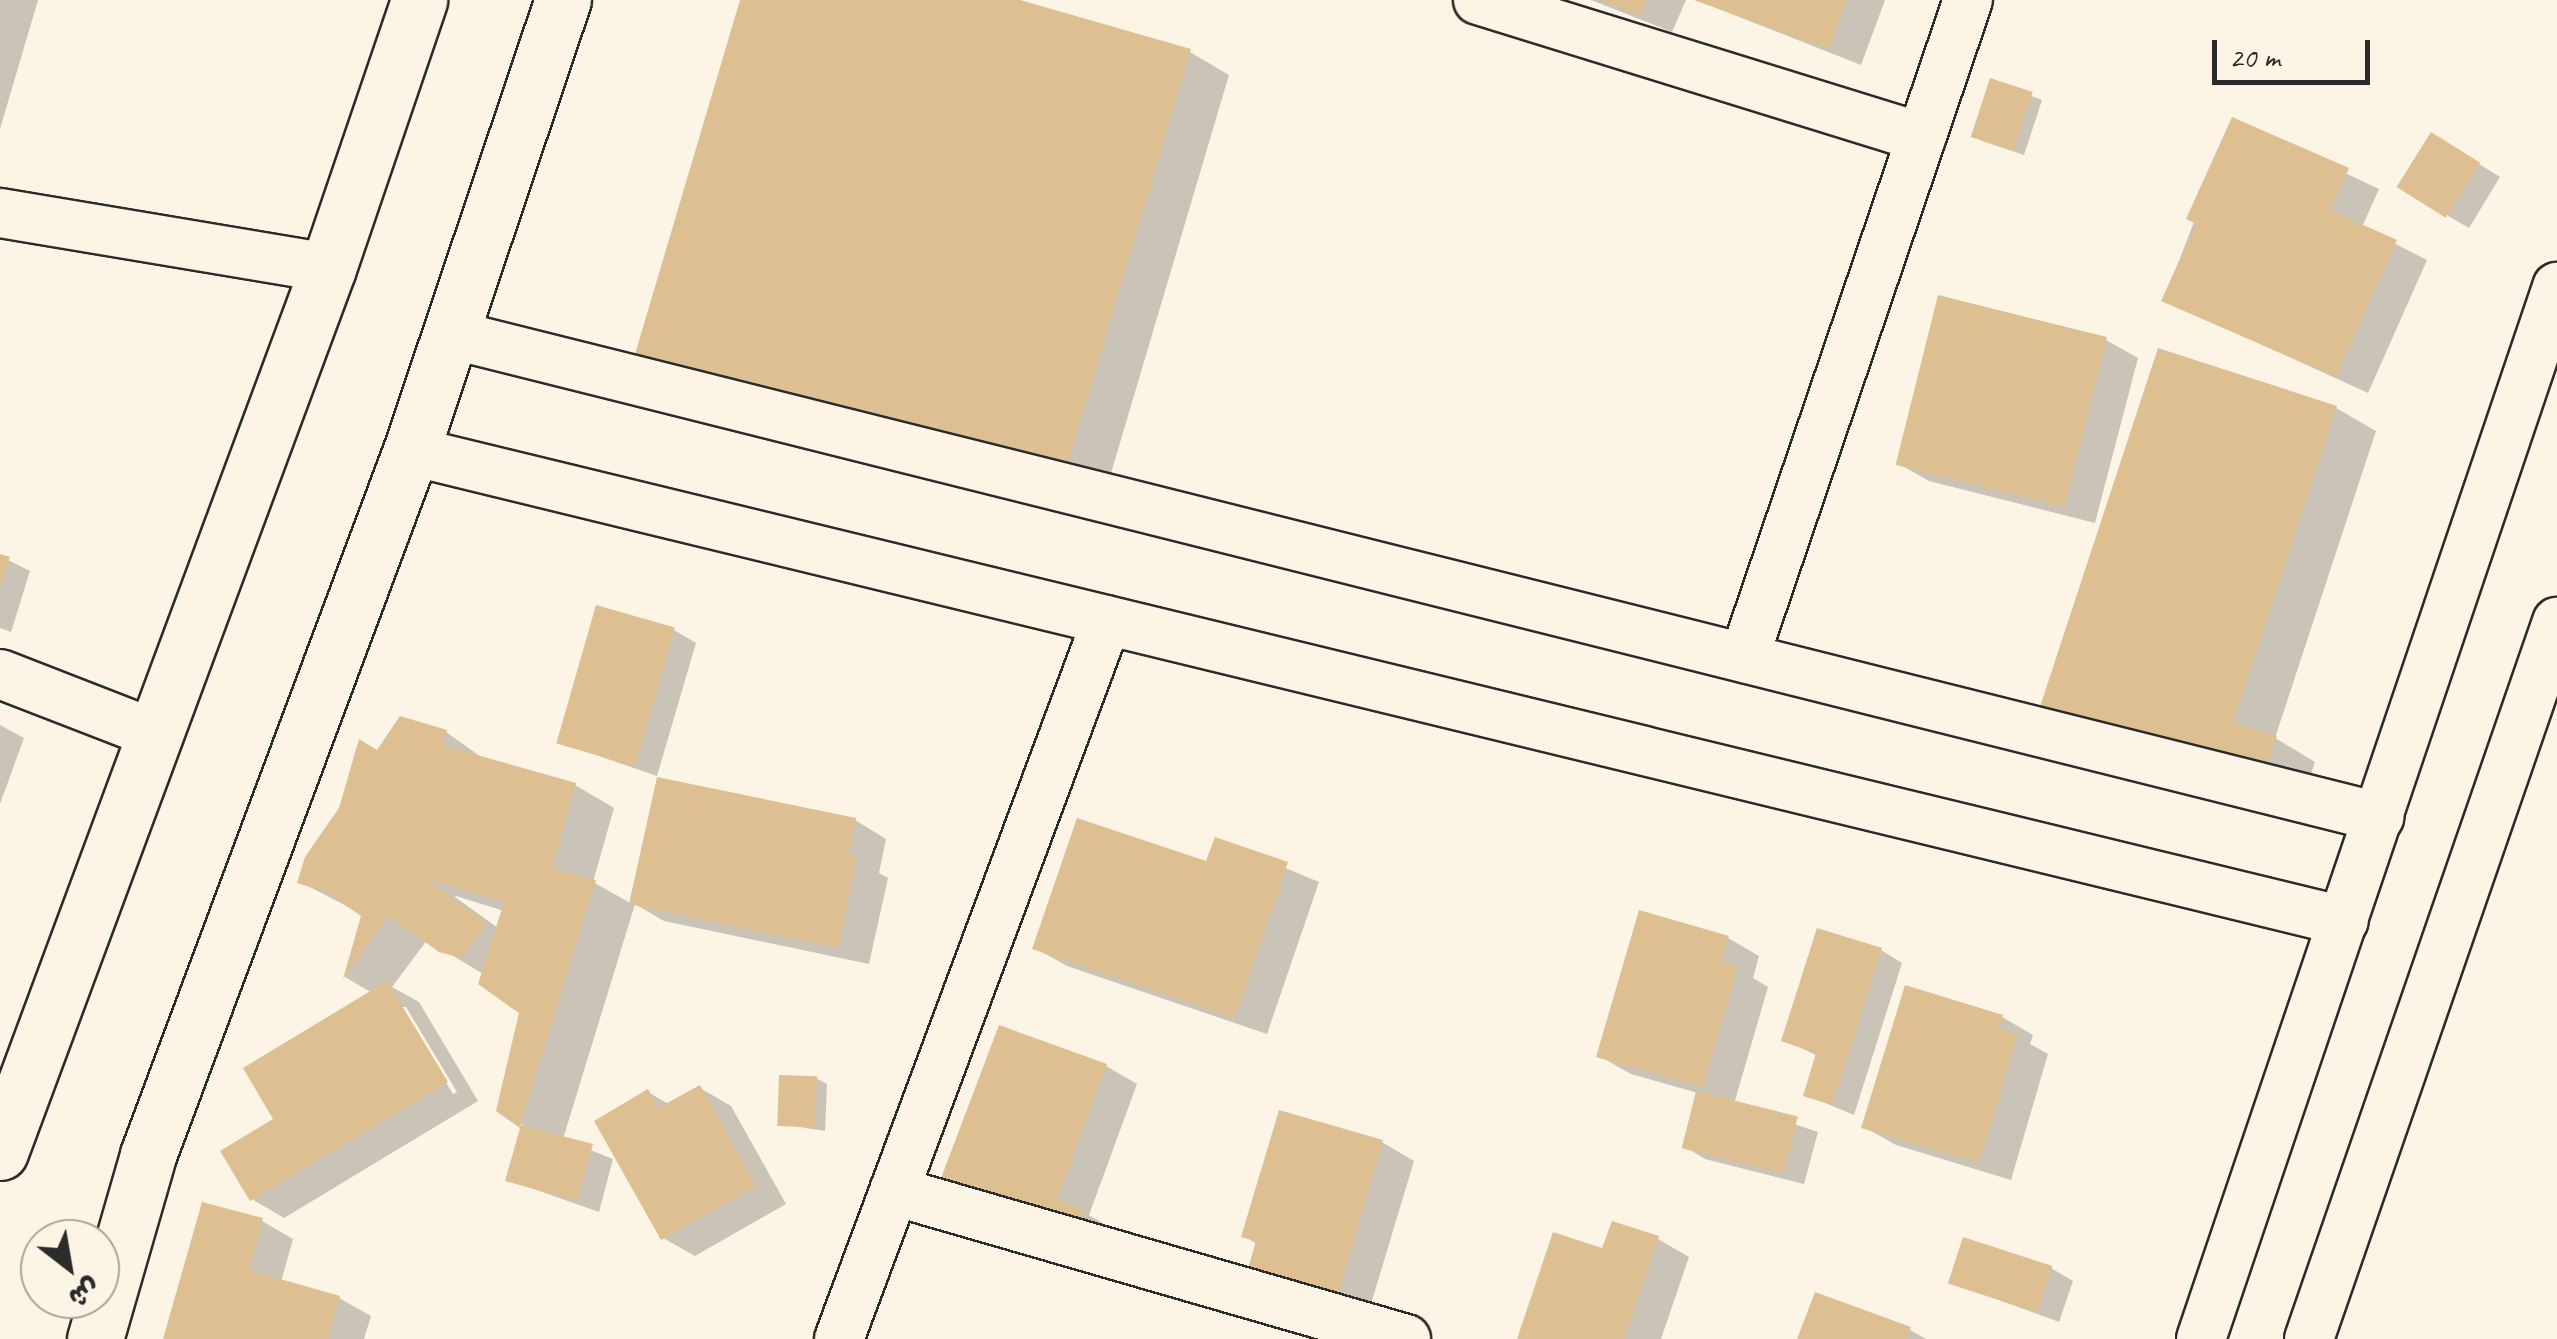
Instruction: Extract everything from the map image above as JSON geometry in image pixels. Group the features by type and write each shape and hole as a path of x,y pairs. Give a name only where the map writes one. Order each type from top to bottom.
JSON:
{"street":[{"path":"0,1152 328,268 419,0"},
{"path":"95,1339 148,1156 410,451 563,0"},
{"path":"1478,0 1921,137"},
{"path":"1744,658 1968,0"},
{"path":"0,213 328,268"},
{"path":"2202,1339 2557,287"},
{"path":"450,334 2379,817"},
{"path":"410,451 2344,921"},
{"path":"839,1339 1107,620"},
{"path":"2309,1339 2557,622"},
{"path":"0,674 155,734"},
{"path":"894,1191 1406,1339"}],"building":[{"path":"740,0 1020,0 1191,49 1061,486 633,361"},
{"path":"1600,0 1647,0 1640,16"},
{"path":"1694,0 1847,0 1829,49"},
{"path":"1990,78 2033,92 2014,151 1971,137"},
{"path":"2232,117 2349,168 2330,210 2397,240 2336,377 2161,301 2196,224 2186,219"},
{"path":"2431,132 2480,163 2446,218 2397,187"},
{"path":"1938,295 2107,337 2064,507 1896,465"},
{"path":"2158,348 2337,406 2233,722 2277,736 2256,797 2034,725"},
{"path":"0,554 10,557 1,584 0,584"},
{"path":"596,605 675,628 635,766 556,743"},
{"path":"400,716 447,730 442,745 576,783 552,868 596,880 520,1125 593,1144 577,1201 505,1181 520,1128 496,1111 519,1013 478,984 504,902 424,878 487,923 462,958 439,952 388,916 343,979 361,916 326,892 297,883 305,857 339,808 359,739 377,750"},
{"path":"657,777 856,818 848,855 857,857 838,948 629,904"},
{"path":"1077,818 1206,861 1215,837 1288,862 1235,1018 1032,949"},
{"path":"1639,910 1729,936 1721,962 1738,966 1703,1087 1596,1057"},
{"path":"1817,928 1882,948 1832,1105 1803,1096 1816,1053 1781,1041"},
{"path":"387,981 448,1082 250,1201 220,1151 273,1119 243,1068"},
{"path":"1905,985 2003,1015 1999,1028 2018,1034 1979,1163 1861,1128"},
{"path":"999,1025 1107,1064 1057,1199 1083,1209 1070,1244 935,1194"},
{"path":"779,1075 817,1076 815,1127 777,1126"},
{"path":"700,1085 756,1186 661,1240 594,1121 648,1089 658,1108"},
{"path":"1696,1091 1798,1116 1784,1174 1682,1148"},
{"path":"1279,1110 1383,1140 1337,1298 1247,1272 1256,1241 1241,1237"},
{"path":"202,1202 263,1218 249,1270 340,1296 328,1339 163,1339"},
{"path":"1612,1221 1659,1236 1624,1339 1517,1339 1553,1232 1602,1248"},
{"path":"1963,1237 2052,1266 2037,1313 1948,1284"},
{"path":"1815,1292 1911,1327 1906,1339 1797,1339"}]}
